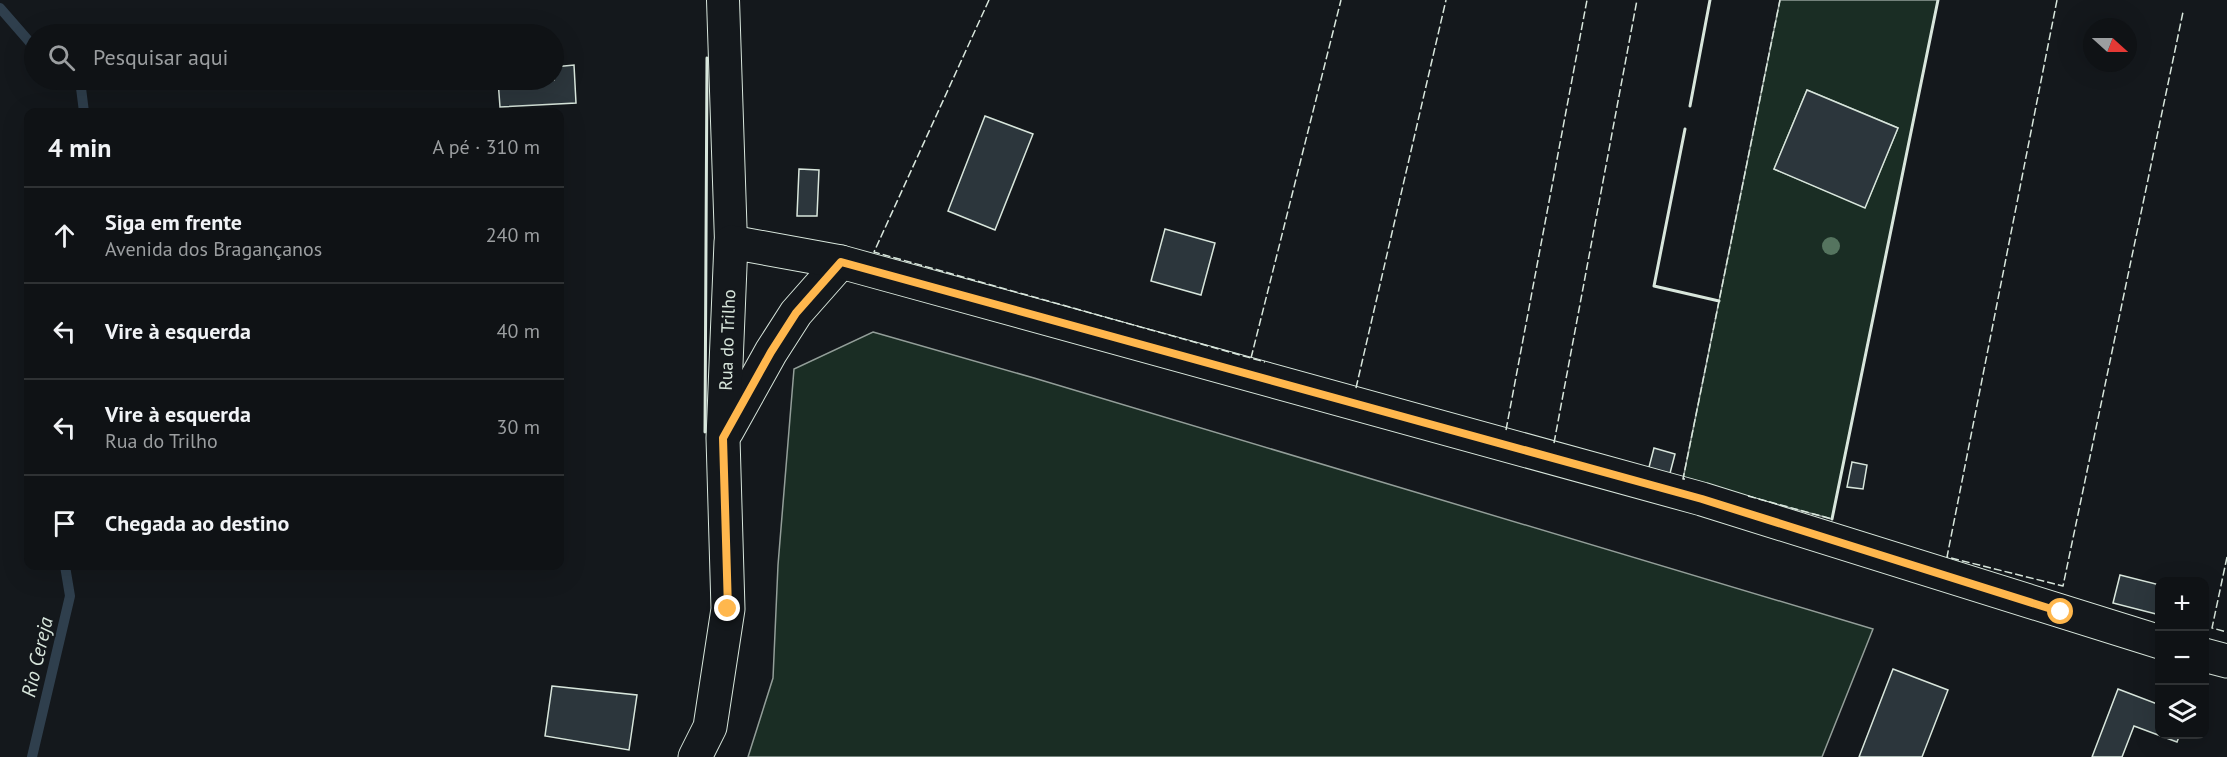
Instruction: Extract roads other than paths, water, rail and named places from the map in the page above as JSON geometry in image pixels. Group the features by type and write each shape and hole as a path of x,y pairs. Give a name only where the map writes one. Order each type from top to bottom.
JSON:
{"street":[{"path":"723,0 731,242 841,262 1702,499 2155,640"},
{"name":"Rua do Trilho","path":"695,757 710,727 728,609 723,438 731,242"},
{"path":"723,438 771,352 796,313 841,262"},
{"path":"2209,656 2227,661"}],"waterway":[{"name":"Rio Cereja","path":"0,8 24,36"},
{"name":"Rio Cereja","path":"81,90 84,108"},
{"name":"Rio Cereja","path":"32,757 70,596 66,570"}]}
